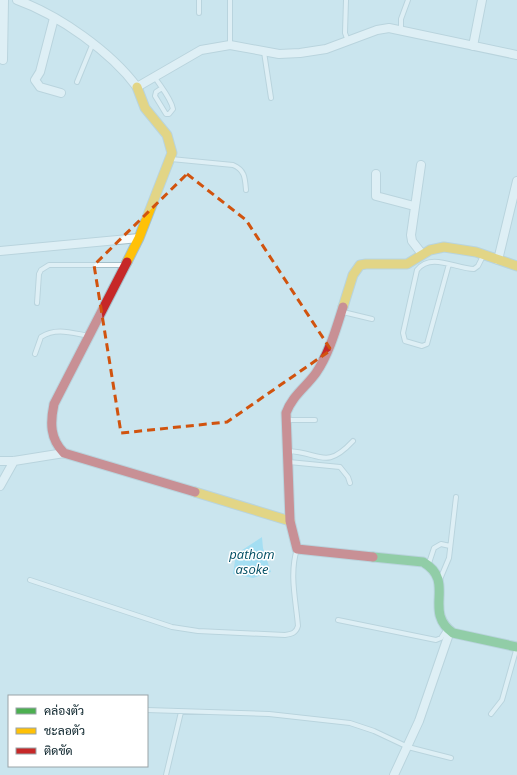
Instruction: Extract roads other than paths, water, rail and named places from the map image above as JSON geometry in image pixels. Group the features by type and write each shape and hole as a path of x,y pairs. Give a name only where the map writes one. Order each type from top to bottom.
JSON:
{"street":[{"path":"17,0 54,18 93,43 118,64 137,88 146,109 172,144 171,159 139,238 54,404 51,425 57,447 64,453 290,521"},
{"path":"473,46 482,0"},
{"path":"3,6 3,60"},
{"path":"54,18 40,72 35,80 40,88 61,93"},
{"path":"137,88 154,76 201,50 230,45 279,54 300,53 326,49 377,30 389,28 517,56"},
{"path":"421,165 414,206 412,241 422,254"},
{"path":"376,174 376,196 414,206"},
{"path":"498,260 517,182"},
{"path":"0,251 139,238"},
{"path":"517,266 456,248 444,247 433,248 422,254 414,261 401,265 378,262 360,265 353,275 327,352 318,370 288,405 286,420 290,521 292,537 297,549 423,562 434,570 439,581 439,617 442,624 448,630 517,647"},
{"path":"0,461 14,461 64,453"},
{"path":"0,486 14,461"},
{"path":"394,775 419,721 448,630"}],"lane":[{"path":"199,0 199,13"},
{"path":"230,0 230,45"},
{"path":"346,0 345,33 348,41"},
{"path":"401,30 401,19 408,0"},
{"path":"77,82 93,43"},
{"path":"264,51 271,98"},
{"path":"154,76 162,88 172,105 173,109 169,114 166,114 155,96 156,92 162,88"},
{"path":"171,159 233,165 239,168 245,176 246,190"},
{"path":"449,264 427,344 422,346 405,342 403,333 417,270 428,262 449,264 474,269 478,266 483,256"},
{"path":"37,303 39,274 41,270 49,265 126,266"},
{"path":"341,311 372,319"},
{"path":"36,354 41,337 51,331 90,336"},
{"path":"286,420 315,420"},
{"path":"288,451 302,452 316,458 331,458 342,453 353,441"},
{"path":"288,462 340,467 348,477 350,483"},
{"path":"439,581 449,558 456,497"},
{"path":"429,566 434,548 441,544 450,546"},
{"path":"30,580 172,627 198,631 285,635 293,633 298,626 293,579 294,557 297,549"},
{"path":"338,620 436,640 441,638 448,630"},
{"path":"491,714 502,700 517,647"},
{"path":"148,710 269,714 350,723 374,731 408,747 450,758"},
{"path":"166,775 181,712"}],"water":[{"name":"pathom asoke","path":"262,537 263,548 271,572 253,578 233,574 236,554"}]}
